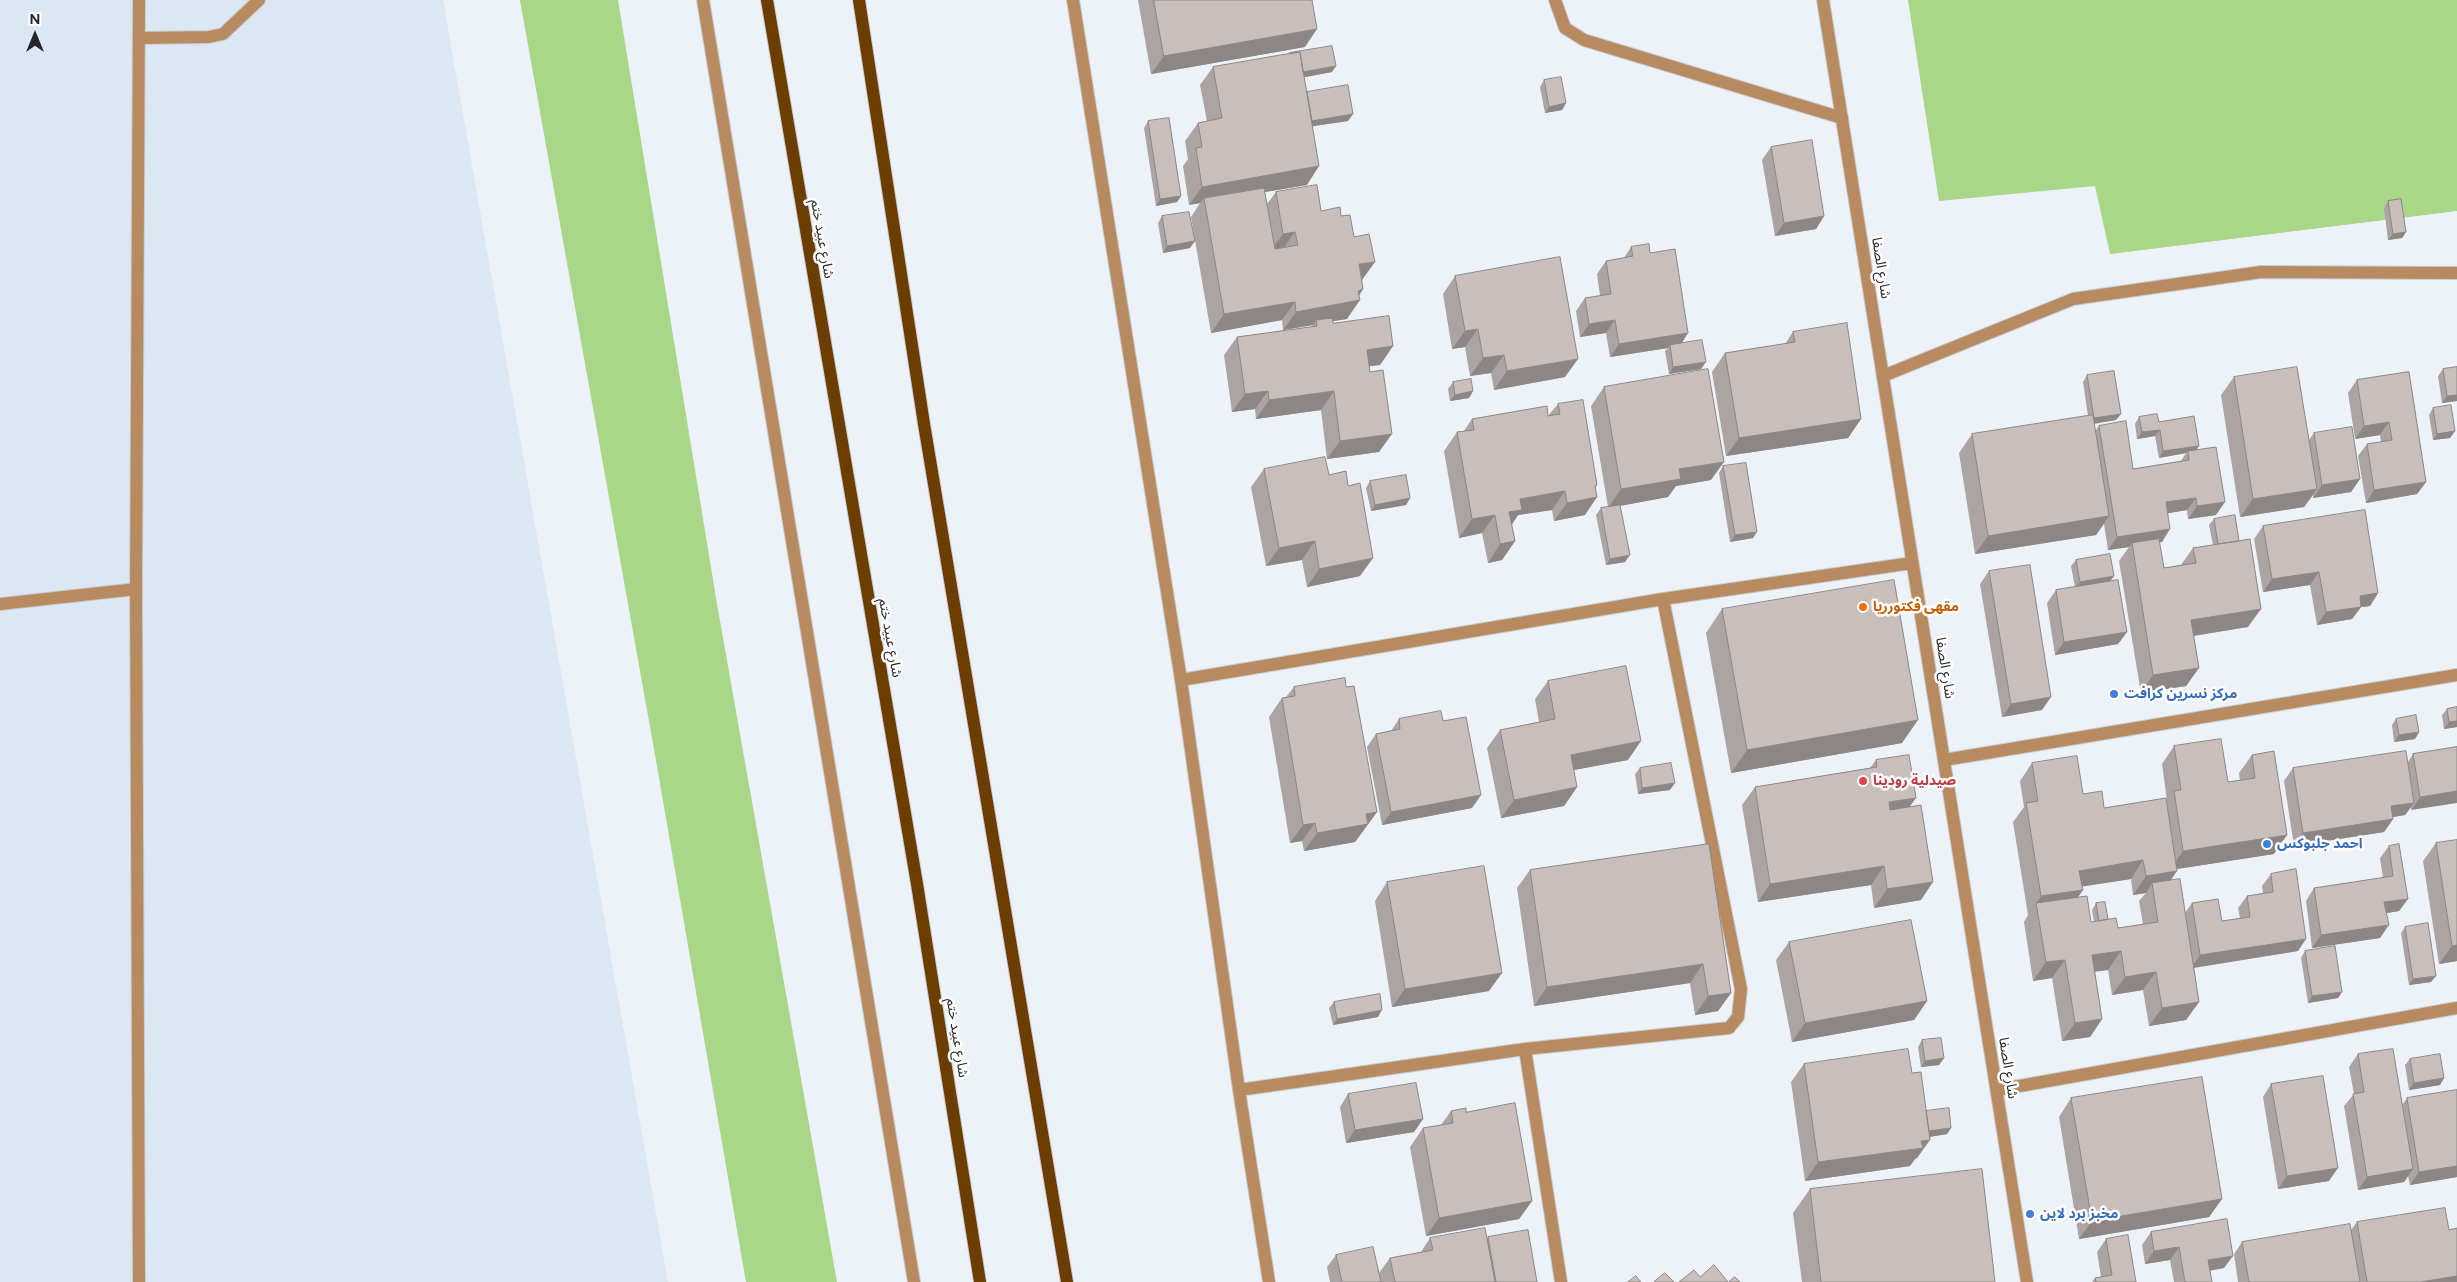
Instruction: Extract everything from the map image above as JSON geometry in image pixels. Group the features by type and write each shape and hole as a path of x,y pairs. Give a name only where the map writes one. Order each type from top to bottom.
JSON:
{"main road":[{"name":"شارع عبيد ختم","path":"766,0 917,884 980,1282"},
{"path":"859,0 929,454 1067,1282"}],"street":[{"path":"139,0 136,589 139,1282"},
{"path":"139,38 209,38 223,34 259,0"},
{"path":"704,0 914,1282"},
{"path":"1074,0 1181,680 1239,1090 1269,1282"},
{"path":"1555,0 1565,28 1584,40 1842,118"},
{"name":"شارع الصفا","path":"1824,0 2027,1282"},
{"path":"1883,376 2073,299 2261,272 2457,273"},
{"path":"1181,680 1663,599 1912,562"},
{"path":"0,604 136,589"},
{"path":"1239,1090 1525,1049 1729,1028 1738,1017 1741,989 1663,599"},
{"path":"1944,760 2457,675"},
{"path":"1997,1090 2457,1008"},
{"path":"1525,1049 1561,1282"}],"shaded area":[{"path":"0,0 443,0 668,1282 0,1282"}],"green space":[{"path":"520,0 618,0 717,604 837,1282 746,1282 657,766"},
{"path":"1908,0 2457,0 2457,211 2110,254 2095,186 1939,201"}],"building":[{"path":"1154,0 1312,0 1317,29 1164,56"},
{"path":"1332,46 1336,66 1303,72 1300,52 1290,54 1290,53"},
{"path":"1300,52 1319,166 1202,187 1196,148 1202,147 1198,123 1222,118 1213,67"},
{"path":"1561,77 1566,103 1549,107 1544,80"},
{"path":"1348,85 1353,114 1312,121 1307,92"},
{"path":"1169,118 1181,196 1160,199 1148,121"},
{"path":"1812,140 1824,216 1784,223 1771,147"},
{"path":"1317,185 1321,211 1340,207 1341,216 1350,215 1354,237 1369,234 1375,262 1359,264 1363,289 1358,291 1360,300 1296,312 1295,302 1224,314 1204,198 1264,188 1275,249 1298,245 1295,232 1283,234 1276,192"},
{"path":"2401,199 2406,232 2393,234 2388,201"},
{"path":"1189,212 1195,241 1167,246 1162,216"},
{"path":"1649,244 1650,253 1675,249 1688,333 1619,344 1615,320 1589,324 1585,298 1611,294 1606,261 1633,256 1631,247"},
{"path":"1560,257 1578,359 1507,371 1504,355 1483,358 1478,329 1465,331 1455,276"},
{"path":"1389,316 1393,346 1367,350 1370,372 1383,370 1392,434 1340,441 1334,391 1269,400 1268,391 1245,394 1237,337 1317,326 1316,320 1332,318 1333,323"},
{"path":"1847,323 1861,419 1739,438 1725,353 1795,342 1793,332"},
{"path":"1702,340 1706,362 1673,367 1670,345"},
{"path":"2297,367 2317,489 2253,499 2234,377"},
{"path":"2457,367 2457,395 2447,396 2443,369"},
{"path":"1708,369 1724,462 1679,469 1681,479 1621,489 1604,387"},
{"path":"2114,371 2121,414 2094,418 2087,375"},
{"path":"2409,372 2426,482 2374,490 2367,444 2392,440 2389,422 2364,426 2357,380"},
{"path":"1471,379 1473,391 1455,395 1453,382"},
{"path":"1583,400 1597,485 1595,486 1597,497 1567,503 1565,491 1520,499 1522,510 1509,512 1515,541 1500,544 1495,515 1472,519 1457,432 1474,430 1472,419 1547,406 1548,416 1560,414 1558,404"},
{"path":"2451,405 2455,431 2437,434 2433,408"},
{"path":"2157,414 2159,422 2194,416 2199,446 2163,451 2160,430 2142,432 2139,417"},
{"path":"2093,415 2109,516 1988,536 1972,434"},
{"path":"2126,421 2133,469 2189,460 2188,451 2216,447 2225,502 2197,506 2196,498 2166,502 2170,529 2117,537 2099,426"},
{"path":"2352,427 2360,479 2322,485 2314,433"},
{"path":"1325,457 1329,475 1346,471 1348,486 1360,483 1373,558 1319,569 1315,541 1279,548 1264,469"},
{"path":"1746,463 1757,532 1735,535 1723,466"},
{"path":"1406,475 1410,498 1375,505 1370,481"},
{"path":"1620,505 1630,555 1610,559 1601,508"},
{"path":"2365,510 2378,593 2360,596 2361,607 2326,612 2319,572 2272,579 2263,526"},
{"path":"2235,515 2239,541 2218,544 2214,519"},
{"path":"2159,539 2164,568 2196,563 2193,548 2250,539 2261,609 2191,620 2199,668 2153,675 2132,543"},
{"path":"2110,554 2114,576 2080,582 2076,560"},
{"path":"2030,565 2051,697 2011,704 1989,571"},
{"path":"1894,580 1918,720 1747,750 1722,609"},
{"path":"2118,580 2127,632 2064,642 2056,590"},
{"path":"1626,666 1641,741 1571,755 1577,787 1514,800 1500,730 1555,719 1548,681"},
{"path":"1345,678 1346,687 1354,686 1377,812 1366,814 1368,824 1317,833 1315,823 1303,825 1282,698 1295,696 1294,687"},
{"path":"2457,707 2457,721 2449,722 2447,709"},
{"path":"1441,711 1443,721 1466,717 1481,795 1391,812 1376,734 1400,729 1399,719"},
{"path":"2416,715 2419,732 2399,735 2396,719"},
{"path":"2221,739 2228,782 2255,778 2252,755 2274,751 2287,835 2183,851 2174,791 2181,790 2174,746"},
{"path":"2457,747 2457,791 2420,797 2413,754"},
{"path":"2406,751 2414,803 2391,806 2393,819 2303,833 2293,768"},
{"path":"1909,755 1916,798 1889,802 1890,810 1921,805 1933,882 1887,889 1884,866 1770,884 1755,787 1877,767 1876,760"},
{"path":"2077,756 2083,794 2102,791 2104,808 2166,798 2177,871 2146,876 2143,860 2079,871 2083,890 2041,896 2026,803 2038,801 2032,763"},
{"path":"1671,763 1675,783 1642,788 1640,768"},
{"path":"2457,840 2457,945 2452,946 2436,843"},
{"path":"1709,844 1731,993 1708,996 1703,964 1547,987 1530,870"},
{"path":"2399,844 2408,899 2384,902 2389,925 2321,935 2314,888 2393,876 2389,846"},
{"path":"1484,866 1502,973 1405,989 1387,882"},
{"path":"2296,869 2306,939 2200,955 2192,903 2218,899 2222,921 2250,917 2247,896 2273,892 2271,874"},
{"path":"2180,879 2199,1002 2162,1008 2156,972 2125,977 2121,951 2092,955 2102,1019 2075,1023 2065,960 2046,962 2036,903 2087,896 2091,922 2116,918 2118,928 2158,922 2152,883"},
{"path":"2105,902 2108,919 2099,921 2096,903"},
{"path":"1911,920 1927,1001 1805,1023 1789,942"},
{"path":"2428,923 2436,976 2413,979 2405,927"},
{"path":"2335,946 2342,992 2312,996 2305,951"},
{"path":"1380,994 1382,1010 1337,1019 1334,1002"},
{"path":"1941,1038 1944,1058 1925,1061 1922,1040"},
{"path":"1908,1049 1912,1073 1921,1072 1930,1140 1921,1141 1923,1148 1818,1162 1804,1064"},
{"path":"2393,1049 2413,1169 2367,1177 2353,1094 2364,1092 2358,1054"},
{"path":"2440,1054 2444,1078 2414,1083 2410,1059"},
{"path":"2323,1076 2338,1168 2287,1176 2271,1084"},
{"path":"2202,1077 2222,1199 2092,1221 2071,1098"},
{"path":"1416,1083 1423,1119 1355,1130 1348,1094"},
{"path":"2457,1090 2457,1166 2419,1172 2407,1098"},
{"path":"1515,1103 1532,1201 1439,1218 1423,1128 1453,1123 1451,1111 1466,1108 1466,1112"},
{"path":"1949,1108 1951,1128 1929,1131 1926,1111"},
{"path":"1982,1169 1995,1282 1821,1282 1810,1189"},
{"path":"2445,1208 2449,1230 2457,1228 2457,1276 2420,1282 2367,1282 2357,1222"},
{"path":"2227,1219 2233,1256 2208,1260 2212,1282 2185,1282 2179,1247 2154,1251 2151,1232"},
{"path":"2350,1224 2360,1282 2249,1282 2242,1242"},
{"path":"1485,1228 1495,1282 1395,1282 1390,1258 1433,1250 1430,1238"},
{"path":"1528,1230 1537,1282 1496,1282 1488,1237"},
{"path":"2128,1235 2136,1282 2096,1282 2095,1278 2112,1275 2106,1239"},
{"path":"1373,1247 1381,1282 1342,1282 1336,1255"},
{"path":"1714,1265 1728,1282 1679,1282 1694,1270 1700,1277"},
{"path":"1665,1273 1674,1282 1654,1282"},
{"path":"1636,1276 1641,1282 1628,1282"},
{"path":"1735,1277 1740,1282 1729,1282"}],"place":[{"name":"مقهى فكتورريا","path":"1863,607"},
{"name":"مركز نسرين كرافت","path":"2114,694"},
{"name":"صيدلية رودينا","path":"1863,781"},
{"name":"احمد جلبوكس","path":"2267,844"},
{"name":"مخبز برد لاين","path":"2030,1214"}]}
